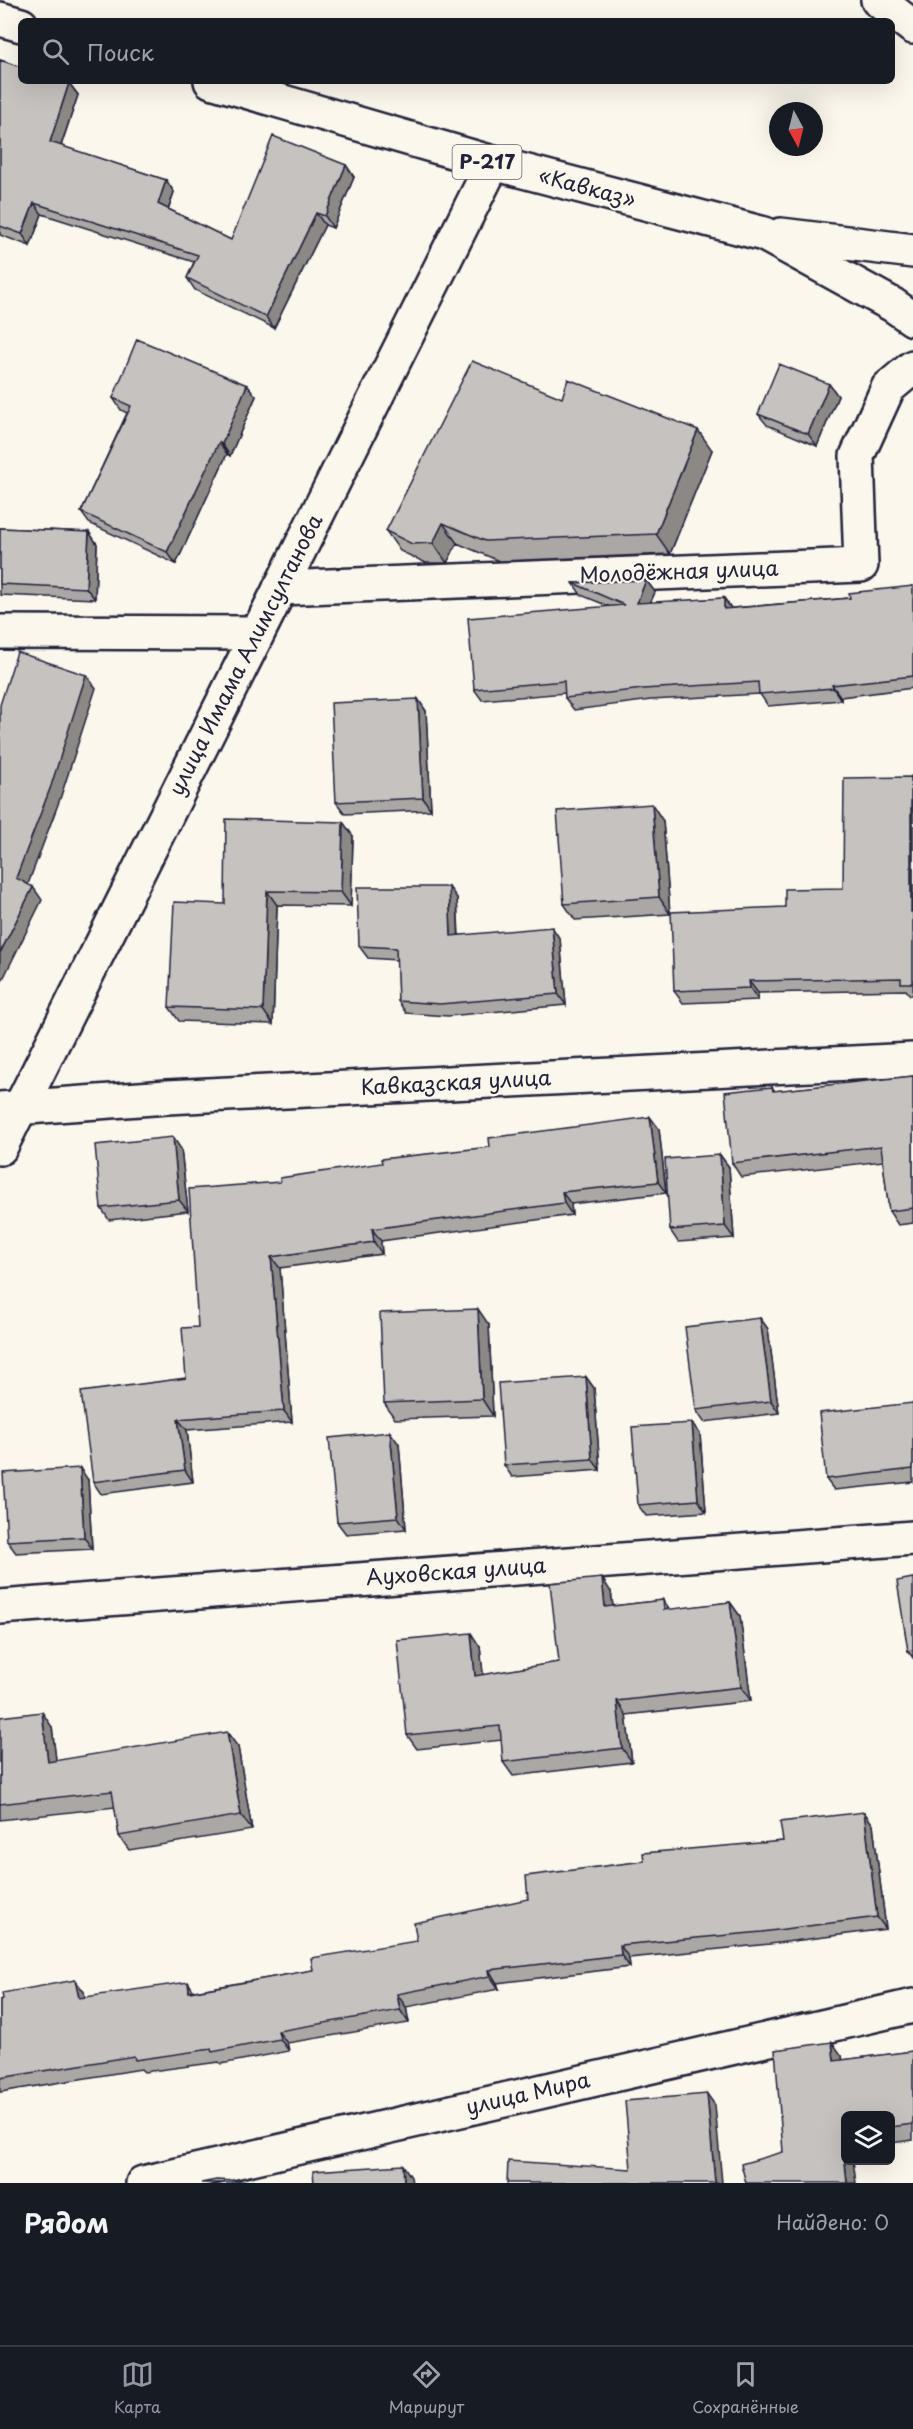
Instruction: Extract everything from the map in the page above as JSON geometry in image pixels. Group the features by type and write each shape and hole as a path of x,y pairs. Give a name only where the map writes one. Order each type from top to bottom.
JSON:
{"main road":[{"path":"0,8 3,0"},
{"path":"878,0 913,27"},
{"path":"0,19 18,24"},
{"name":"«Кавказ»","path":"221,84 493,163 764,234 893,305 913,319"},
{"name":"улица Имама Алимсултанова","path":"0,1148 10,1109 280,588 493,163"},
{"name":"Р-217","path":"764,234 913,251"},
{"name":"Молодёжная улица","path":"280,588 861,565 857,456 888,388 913,367"},
{"path":"0,632 256,633"},
{"name":"Кавказская улица","path":"10,1109 167,1097 913,1060"},
{"name":"Ауховская улица","path":"0,1607 913,1538"},
{"name":"улица Мира","path":"143,2183 913,2006"}],"building":[{"path":"0,60 18,66 18,84 69,84 50,142 166,180 158,204 231,240 273,136 346,165 325,216 316,213 266,317 187,278 198,255 34,203 22,234 0,226"},
{"path":"137,339 247,385 222,444 219,442 167,552 81,512 131,406 113,398"},
{"path":"472,361 562,398 568,379 698,430 656,534 485,541 443,523 433,543 412,544 386,531"},
{"path":"779,364 829,384 808,434 758,414"},
{"path":"0,528 89,532 86,588 0,584"},
{"path":"646,580 637,603 724,598 724,609 850,598 849,593 913,586 913,676 832,685 833,688 759,694 758,682 643,689 565,698 564,681 474,689 468,618 624,605 573,583"},
{"path":"17,652 86,675 51,786 16,878 33,887 0,953 0,705"},
{"path":"418,699 423,798 336,802 331,703"},
{"path":"911,777 913,983 901,983 901,978 749,981 750,988 674,991 671,912 785,907 785,889 843,888 844,778"},
{"path":"652,804 659,897 564,904 557,811"},
{"path":"226,819 343,822 341,892 267,891 263,1010 169,1007 174,902 225,904"},
{"path":"357,887 449,887 451,936 552,927 558,994 440,1004 398,1001 396,948 359,946"},
{"path":"913,1076 913,1208 889,1211 881,1146 732,1163 725,1092 772,1087 773,1091"},
{"path":"650,1117 658,1182 562,1192 564,1203 372,1229 374,1242 271,1257 284,1411 178,1419 185,1470 93,1482 81,1392 186,1378 182,1328 198,1327 189,1189 280,1182 280,1178 382,1163 381,1159 490,1147 489,1138"},
{"path":"173,1137 179,1200 101,1208 95,1145"},
{"path":"720,1155 725,1226 670,1230 665,1159"},
{"path":"478,1309 482,1399 384,1403 380,1313"},
{"path":"760,1318 771,1401 696,1410 685,1327"},
{"path":"586,1377 592,1459 504,1465 498,1383"},
{"path":"913,1403 913,1469 826,1479 819,1413"},
{"path":"692,1423 698,1500 638,1505 632,1427"},
{"path":"390,1432 398,1517 337,1522 329,1438"},
{"path":"80,1468 84,1537 7,1541 3,1473"},
{"path":"602,1578 605,1607 663,1600 664,1610 730,1602 741,1687 617,1701 622,1748 503,1762 500,1726 407,1735 397,1640 471,1633 475,1676 559,1662 550,1583"},
{"path":"913,1578 913,1650 908,1651 897,1581"},
{"path":"42,1712 48,1762 227,1732 241,1815 119,1836 112,1791 0,1804 0,1717"},
{"path":"864,1812 877,1917 762,1932 620,1945 621,1955 489,1970 490,1976 397,1994 400,2010 278,2031 280,2039 212,2052 211,2049 135,2060 134,2056 0,2078 0,2000 3,1999 2,1993 75,1980 79,1998 188,1982 189,1992 313,1970 311,1958 417,1941 414,1923 528,1899 526,1876 644,1861 643,1853 783,1841 780,1822"},
{"path":"832,2042 834,2061 913,2051 913,2124 895,2126 895,2111 841,2111 841,2165 845,2165 847,2183 746,2183 741,2164 783,2152 775,2050"},
{"path":"707,2094 715,2183 507,2183 508,2161 631,2169 625,2101"},
{"path":"403,2165 404,2183 314,2183 313,2171"},
{"path":"216,2180 277,2183 201,2183"}]}
